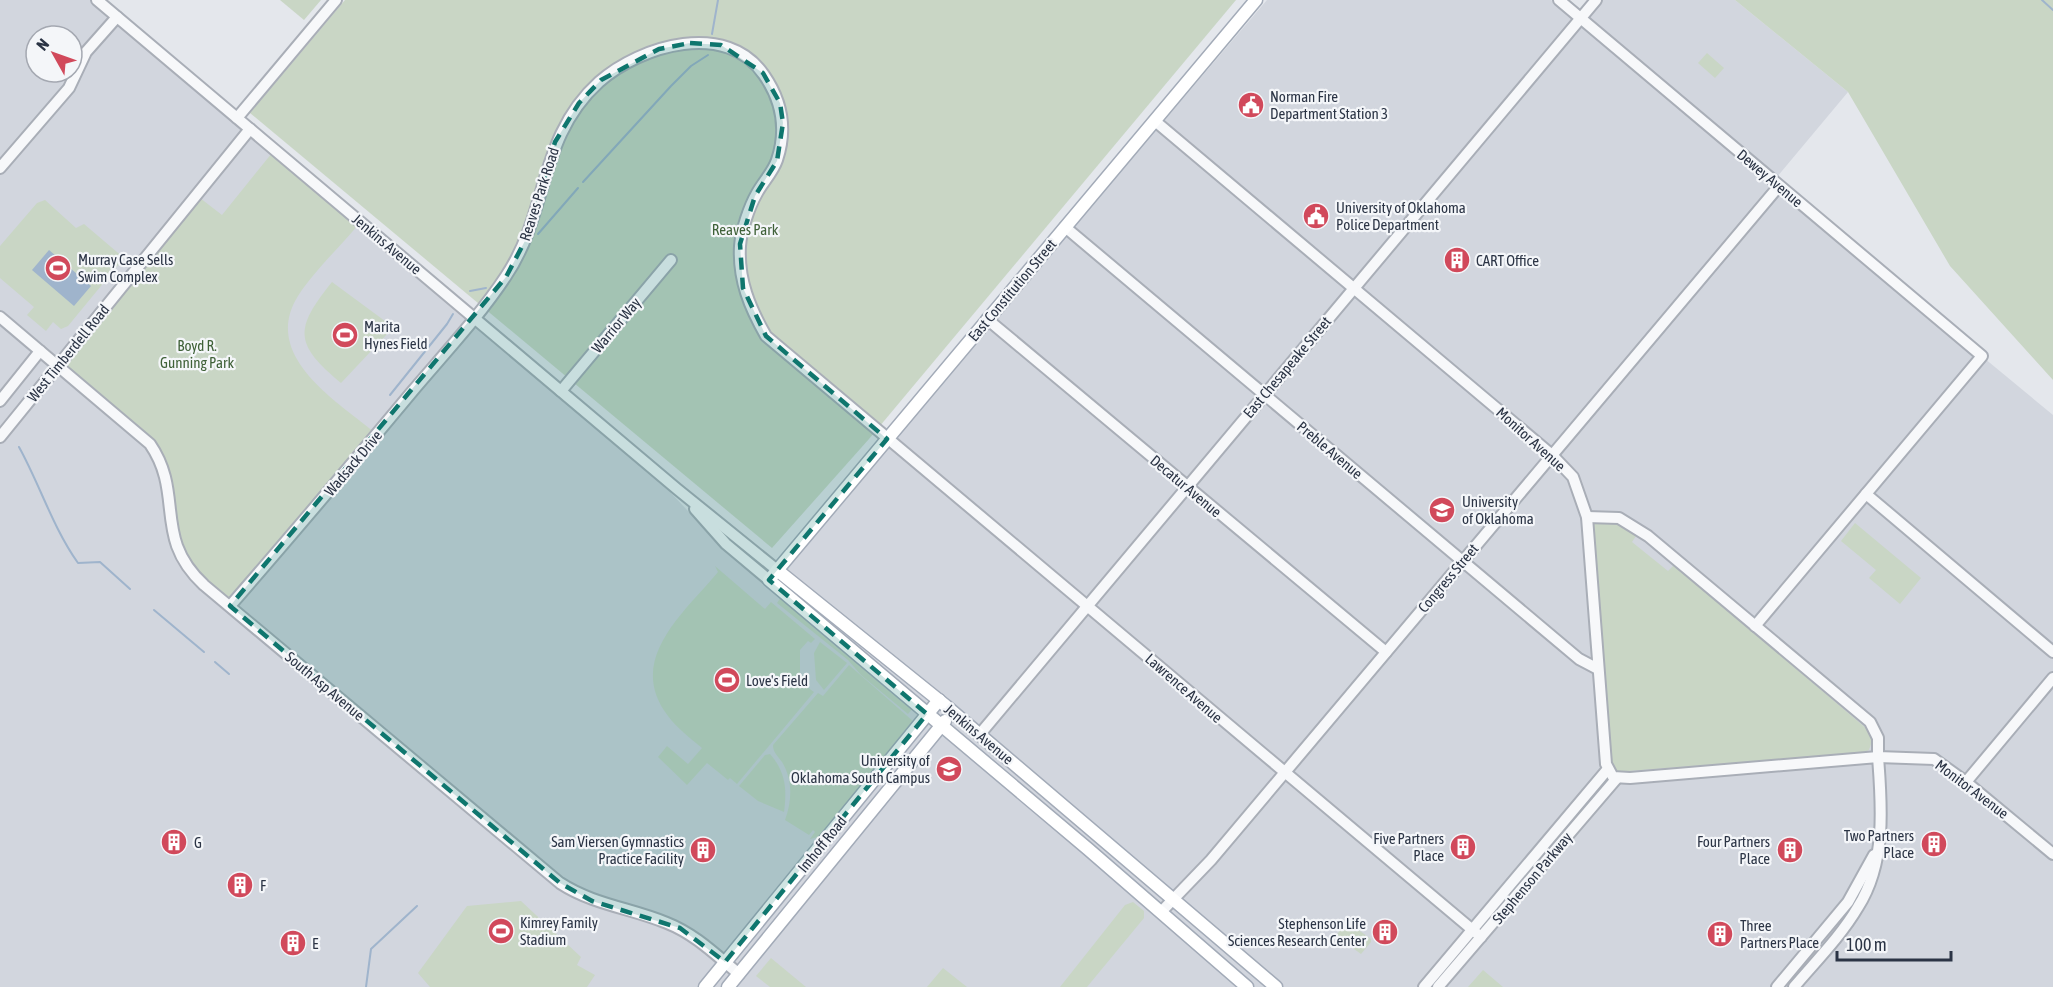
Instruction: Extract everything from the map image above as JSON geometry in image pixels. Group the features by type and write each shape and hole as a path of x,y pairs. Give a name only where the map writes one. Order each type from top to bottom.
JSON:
{"main road":[{"name":"East Constitution Street","path":"769,580 1256,0"},
{"name":"Jenkins Avenue","path":"777,570 980,734 1276,987"},
{"name":"Jenkins Avenue","path":"769,580 1088,849 1247,987"},
{"name":"Imhoff Road","path":"705,987 939,700"},
{"name":"Imhoff Road","path":"728,987 952,711"},
{"path":"1038,807 1050,794"},
{"path":"1088,849 1100,835"}],"street":[{"name":"Jenkins Avenue","path":"97,0 677,489 777,570"},
{"path":"237,118 336,0"},
{"name":"Dewey Avenue","path":"1559,0 1982,356 1866,494"},
{"name":"East Chesapeake Street","path":"980,734 1596,0"},
{"path":"0,168 69,88 86,52 117,17"},
{"name":"Reaves Park Road","path":"474,317 517,258 537,209 555,142 579,103 601,80 636,58 660,49 690,42 721,45 741,54 763,73 780,103 783,123 777,161 755,196 740,244 743,288 766,336 887,439"},
{"name":"Monitor Avenue","path":"1155,120 1552,455 1573,477 1587,517"},
{"name":"West Timberdell Road","path":"0,437 250,129"},
{"name":"Congress Street","path":"1161,912 1211,860 1779,186"},
{"name":"Preble Avenue","path":"1065,227 1579,659 1598,669"},
{"name":"Warrior Way","path":"561,391 670,260"},
{"name":"Wadsack Drive","path":"230,606 474,317"},
{"name":"South Asp Avenue","path":"0,318 150,444 166,478 172,533 178,552 190,571 560,883 592,901 648,916 680,928 739,974"},
{"name":"Decatur Avenue","path":"987,319 1386,652"},
{"path":"0,401 40,351"},
{"name":"Lawrence Avenue","path":"887,439 1481,938"},
{"name":"Jenkins Avenue","path":"677,489 726,543 769,580"},
{"path":"1755,626 1866,494 2053,652"},
{"path":"1617,778 1607,770 1587,517 1619,518 1634,526 1870,722 1878,738 1882,815 1874,870 1859,907 1794,987"},
{"path":"1966,782 2053,678"},
{"name":"Monitor Avenue","path":"1617,778 1878,757 1934,759 1966,782 2053,854"},
{"name":"Stephenson Parkway","path":"1424,987 1607,770"},
{"name":"Stephenson Parkway","path":"1438,987 1617,778"},
{"path":"1777,987 1848,902 1876,851"}],"highlighted area":[{"path":"690,43 721,45 763,73 780,103 783,123 777,161 755,196 740,244 743,288 766,336 887,439 769,580 927,714 725,962 680,928 592,901 560,883 230,606 506,277 527,237 555,142 579,103 601,80 659,49"}],"shaded area":[{"name":"University of Oklahoma","path":"0,0 91,0 651,472 724,549 768,585 1267,0 1551,0 1580,23 1600,0 1735,0 1848,92 1772,183 2053,415 2053,987 0,987"}],"green space":[{"path":"280,0 321,0 304,20"},
{"name":"Reaves Park","path":"345,0 1236,0 869,439 772,548 250,113"},
{"path":"1735,0 2053,0 2053,380 1950,266 1848,92"},
{"path":"1707,53 1724,68 1715,78 1698,63"},
{"name":"Boyd R. Gunning Park","path":"272,153 358,225 298,296 289,317 289,338 295,356 307,374 340,405 373,431 230,601 201,577 182,553 158,450 67,366 200,198 222,215"},
{"name":"Murray Case Sells Swim Complex","path":"45,200 76,228 84,224 124,258 68,326 61,329 53,322 46,331 27,315 34,307 0,278 0,246 37,203"},
{"name":"Marita Hynes Field","path":"332,282 389,324 389,332 341,383 314,357 307,346 305,336 306,324 311,312"},
{"path":"1612,519 1638,533 1632,542 1668,571 1674,565 1867,729 1872,741 1869,750 1862,753 1615,772 1610,765 1593,523"},
{"path":"1855,523 1921,578 1900,604 1869,578 1876,570 1841,541"},
{"name":"Love's Field","path":"715,566 765,609 771,602 815,639 811,643 808,641 800,650 800,682 814,692 737,784 730,778 728,780 707,763 687,785 658,757 667,746 688,764 702,748 668,716 656,695 653,676 656,657 664,638 718,572"},
{"path":"781,597 913,708 908,714 861,675 848,660 777,603"},
{"path":"820,642 847,663 824,690 816,680 814,653"},
{"path":"849,665 914,722 822,836 810,839 815,832 813,830 809,835 785,820 790,798 790,783 786,769 773,745 818,693 823,696"},
{"path":"770,754 784,782 784,812 758,801 739,786 765,755"},
{"name":"Kimrey Family Stadium","path":"521,901 581,957 577,965 595,975 587,987 430,987 418,973 467,906"},
{"path":"1133,902 1144,911 1144,918 1087,987 1060,987 1125,905"},
{"path":"1346,921 1371,939 1361,954 1336,936"},
{"path":"771,958 806,987 770,987 756,976"},
{"path":"943,968 967,987 927,987"},
{"path":"1483,970 1503,987 1468,987"}],"water":[{"path":"49,250 91,286 74,306 32,270"}],"waterway":[{"path":"712,34 718,0"},
{"path":"2042,0 2053,10"},
{"path":"583,182 671,86 691,66 708,55"},
{"path":"538,234 578,188"},
{"path":"470,291 486,288"},
{"path":"390,395 453,314"},
{"path":"19,447 61,535 78,563 100,562 130,589"},
{"path":"154,610 204,652"},
{"path":"215,662 229,674"},
{"path":"366,987 371,949 417,906"}],"place":[{"name":"Norman Fire Department Station 3","path":"1251,105"},
{"name":"University of Oklahoma Police Department","path":"1316,216"},
{"name":"CART Office","path":"1457,260"},
{"name":"Murray Case Sells Swim Complex","path":"58,268"},
{"name":"Marita Hynes Field","path":"345,335"},
{"name":"University of Oklahoma","path":"1442,510"},
{"name":"Love's Field","path":"727,680"},
{"name":"University of Oklahoma South Campus","path":"949,769"},
{"name":"G","path":"174,842"},
{"name":"Two Partners Place","path":"1934,844"},
{"name":"Five Partners Place","path":"1463,847"},
{"name":"Sam Viersen Gymnastics Practice Facility","path":"703,850"},
{"name":"Four Partners Place","path":"1790,850"},
{"name":"F","path":"240,885"},
{"name":"Kimrey Family Stadium","path":"501,931"},
{"name":"Stephenson Life Sciences Research Center","path":"1385,932"},
{"name":"Three Partners Place","path":"1720,934"},
{"name":"E","path":"293,943"}]}
